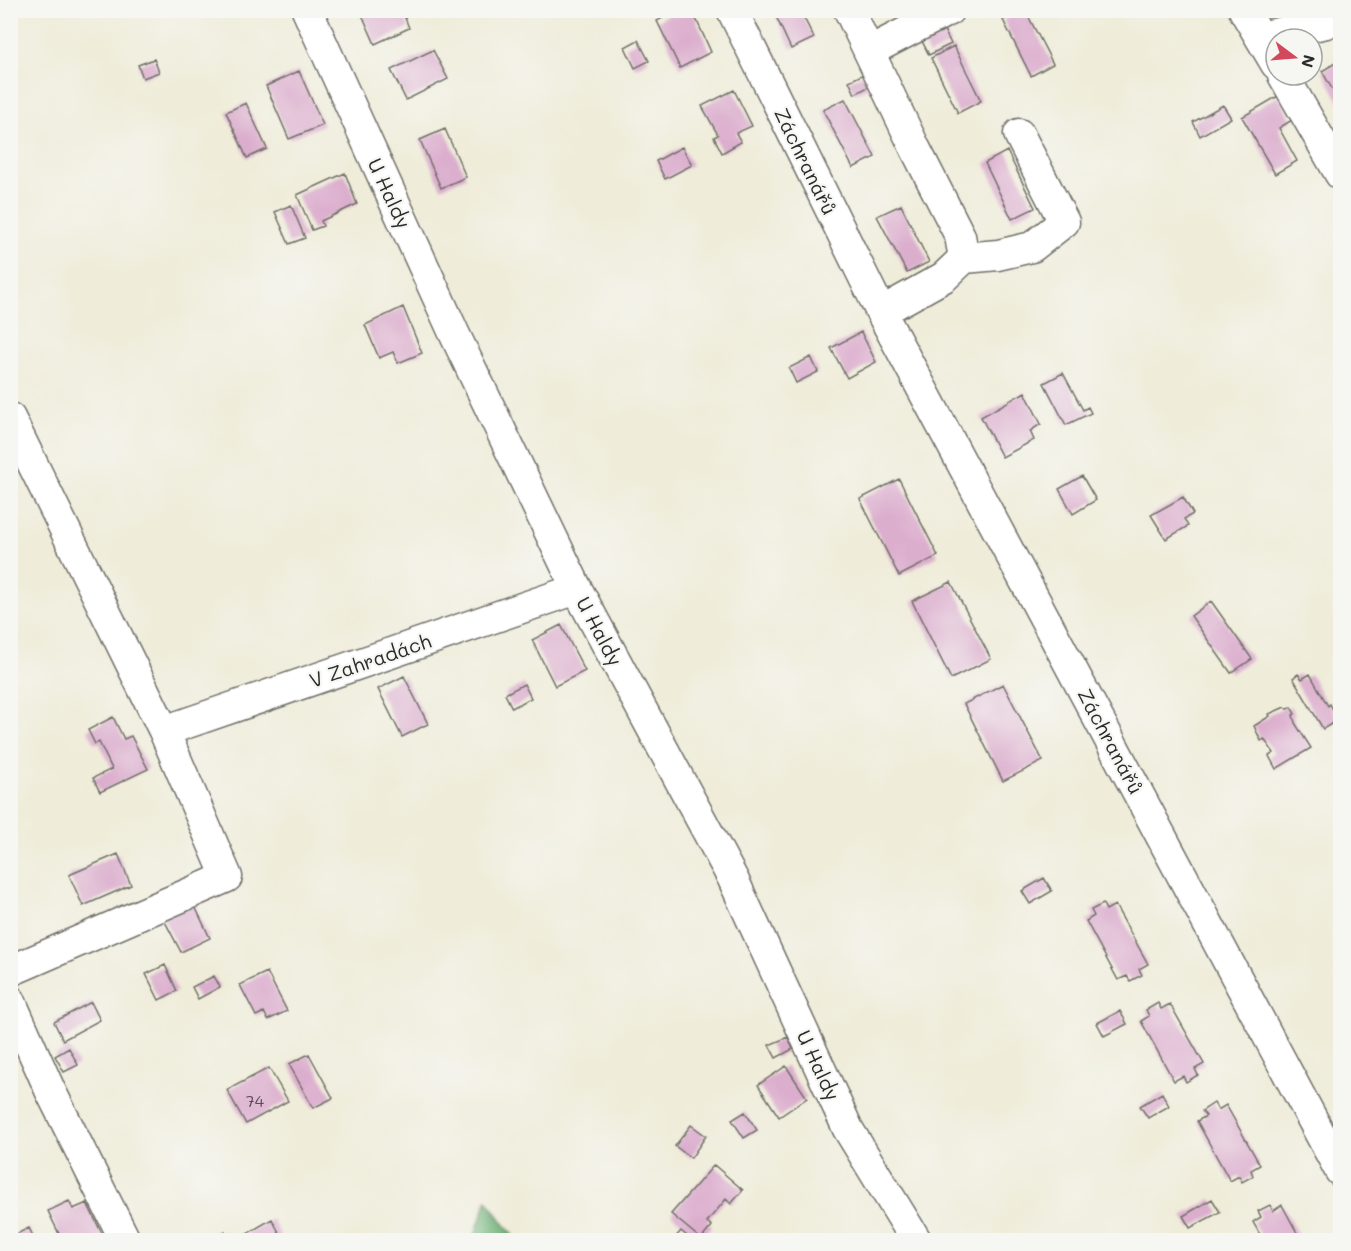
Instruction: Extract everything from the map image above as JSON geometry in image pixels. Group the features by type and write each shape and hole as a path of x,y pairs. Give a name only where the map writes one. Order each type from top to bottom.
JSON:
{"street":[{"name":"U Haldy","path":"307,10 454,333 577,589 733,879 848,1129 916,1240"},
{"name":"Záchranářů","path":"732,10 881,312 1341,1171"},
{"path":"849,10 960,236 964,258"},
{"path":"870,51 949,10"},
{"path":"1244,10 1264,44"},
{"path":"1260,37 1326,23 1341,15"},
{"path":"1290,87 1341,174"},
{"path":"881,312 944,277 964,258 998,255 1032,246 1064,222 1019,134"},
{"path":"10,418 164,731 227,877 10,971"},
{"name":"V Zahradách","path":"164,731 577,589"},
{"path":"10,1000 50,1090 125,1240"}],"green space":[{"path":"487,1200 516,1240 473,1240"}],"building":[{"path":"360,10 402,10 409,28 375,44"},
{"path":"677,10 692,10 711,52 680,68 657,21"},
{"path":"773,10 800,10 814,38 791,49"},
{"path":"1025,10 1053,64 1031,76 1003,20"},
{"path":"941,24 951,44 929,55 919,35"},
{"path":"638,40 649,61 635,68 625,47"},
{"path":"954,46 981,101 958,113 931,58"},
{"path":"433,50 448,79 406,100 391,70"},
{"path":"154,59 159,72 143,78 138,65"},
{"path":"1340,60 1340,103 1324,75 1324,70"},
{"path":"299,71 323,125 289,139 266,86"},
{"path":"864,74 870,86 855,94 849,81"},
{"path":"734,90 752,126 736,133 741,142 722,153 714,137 718,135 702,106"},
{"path":"1278,96 1292,120 1279,128 1297,161 1275,174 1242,117"},
{"path":"845,99 875,157 853,168 823,110"},
{"path":"246,103 267,149 247,158 226,112"},
{"path":"1223,105 1231,118 1200,136 1193,122"},
{"path":"445,129 466,177 441,188 420,140"},
{"path":"682,147 692,165 665,179 656,161"},
{"path":"1007,151 1035,208 1012,219 985,163"},
{"path":"345,173 357,204 321,221 323,226 312,230 297,195"},
{"path":"291,205 305,238 289,244 275,212"},
{"path":"901,205 929,262 907,273 877,216"},
{"path":"403,307 422,353 398,363 393,352 379,358 365,325"},
{"path":"861,332 876,362 847,378 831,348"},
{"path":"811,357 818,372 796,383 789,368"},
{"path":"1063,373 1083,410 1088,407 1091,413 1066,425 1044,383"},
{"path":"1025,392 1041,424 1030,431 1034,440 1002,457 981,417"},
{"path":"1082,476 1096,500 1073,514 1059,489"},
{"path":"899,479 938,556 899,576 860,499"},
{"path":"1183,497 1193,514 1184,519 1188,526 1166,539 1151,515"},
{"path":"951,582 991,659 951,679 912,601"},
{"path":"1211,601 1252,659 1231,673 1191,616"},
{"path":"561,625 585,671 555,686 532,640"},
{"path":"1298,674 1302,679 1310,674 1338,720 1323,729 1293,678"},
{"path":"404,676 428,724 402,737 378,689"},
{"path":"524,684 531,698 512,708 505,694"},
{"path":"1003,684 1043,761 1003,781 964,704"},
{"path":"1285,707 1287,709 1291,707 1295,714 1293,715 1295,723 1311,748 1276,769 1269,756 1274,753 1264,739 1261,741 1254,726 1270,716 1269,714"},
{"path":"113,717 124,739 131,736 148,769 100,792 93,778 112,769 99,742 95,744 88,730"},
{"path":"118,854 131,885 83,906 69,875"},
{"path":"1044,878 1052,891 1030,904 1022,891"},
{"path":"191,898 210,938 181,952 161,914"},
{"path":"1103,904 1106,910 1115,905 1148,964 1139,969 1142,975 1130,981 1127,976 1118,980 1086,921 1094,916 1091,910"},
{"path":"165,965 177,991 159,1000 146,974"},
{"path":"267,972 287,1011 268,1020 264,1012 256,1016 240,985"},
{"path":"214,976 220,987 198,999 192,987"},
{"path":"91,1002 100,1020 63,1040 54,1022"},
{"path":"1158,1003 1161,1009 1170,1004 1204,1064 1195,1069 1198,1075 1186,1082 1183,1076 1174,1081 1141,1021 1149,1016 1146,1010"},
{"path":"1120,1011 1127,1024 1104,1036 1097,1023"},
{"path":"788,1037 793,1049 776,1058 769,1045"},
{"path":"69,1048 78,1065 64,1072 55,1056"},
{"path":"309,1054 333,1098 313,1108 289,1064"},
{"path":"786,1066 807,1098 779,1117 758,1085"},
{"path":"269,1068 288,1101 246,1124 227,1090"},
{"path":"1162,1093 1169,1106 1148,1118 1140,1106"},
{"path":"1214,1103 1218,1110 1226,1105 1260,1165 1251,1170 1253,1176 1242,1182 1239,1176 1230,1181 1197,1121 1206,1116 1202,1111"},
{"path":"745,1112 757,1130 744,1138 732,1120"},
{"path":"691,1125 706,1136 691,1158 675,1146"},
{"path":"714,1165 743,1190 731,1204 726,1199 707,1222 712,1226 701,1239 671,1214"},
{"path":"1212,1199 1220,1212 1190,1228 1183,1216"},
{"path":"69,1201 73,1209 87,1203 103,1236 94,1240 62,1240 48,1211"},
{"path":"1270,1205 1273,1211 1282,1205 1301,1240 1263,1240 1253,1222 1261,1217 1258,1211"},
{"path":"272,1219 283,1240 245,1240 243,1236"},
{"path":"29,1228 35,1240 12,1240 10,1237"},
{"path":"681,1231 692,1240 673,1240"},
{"path":"225,1232 230,1240 209,1240"}]}
